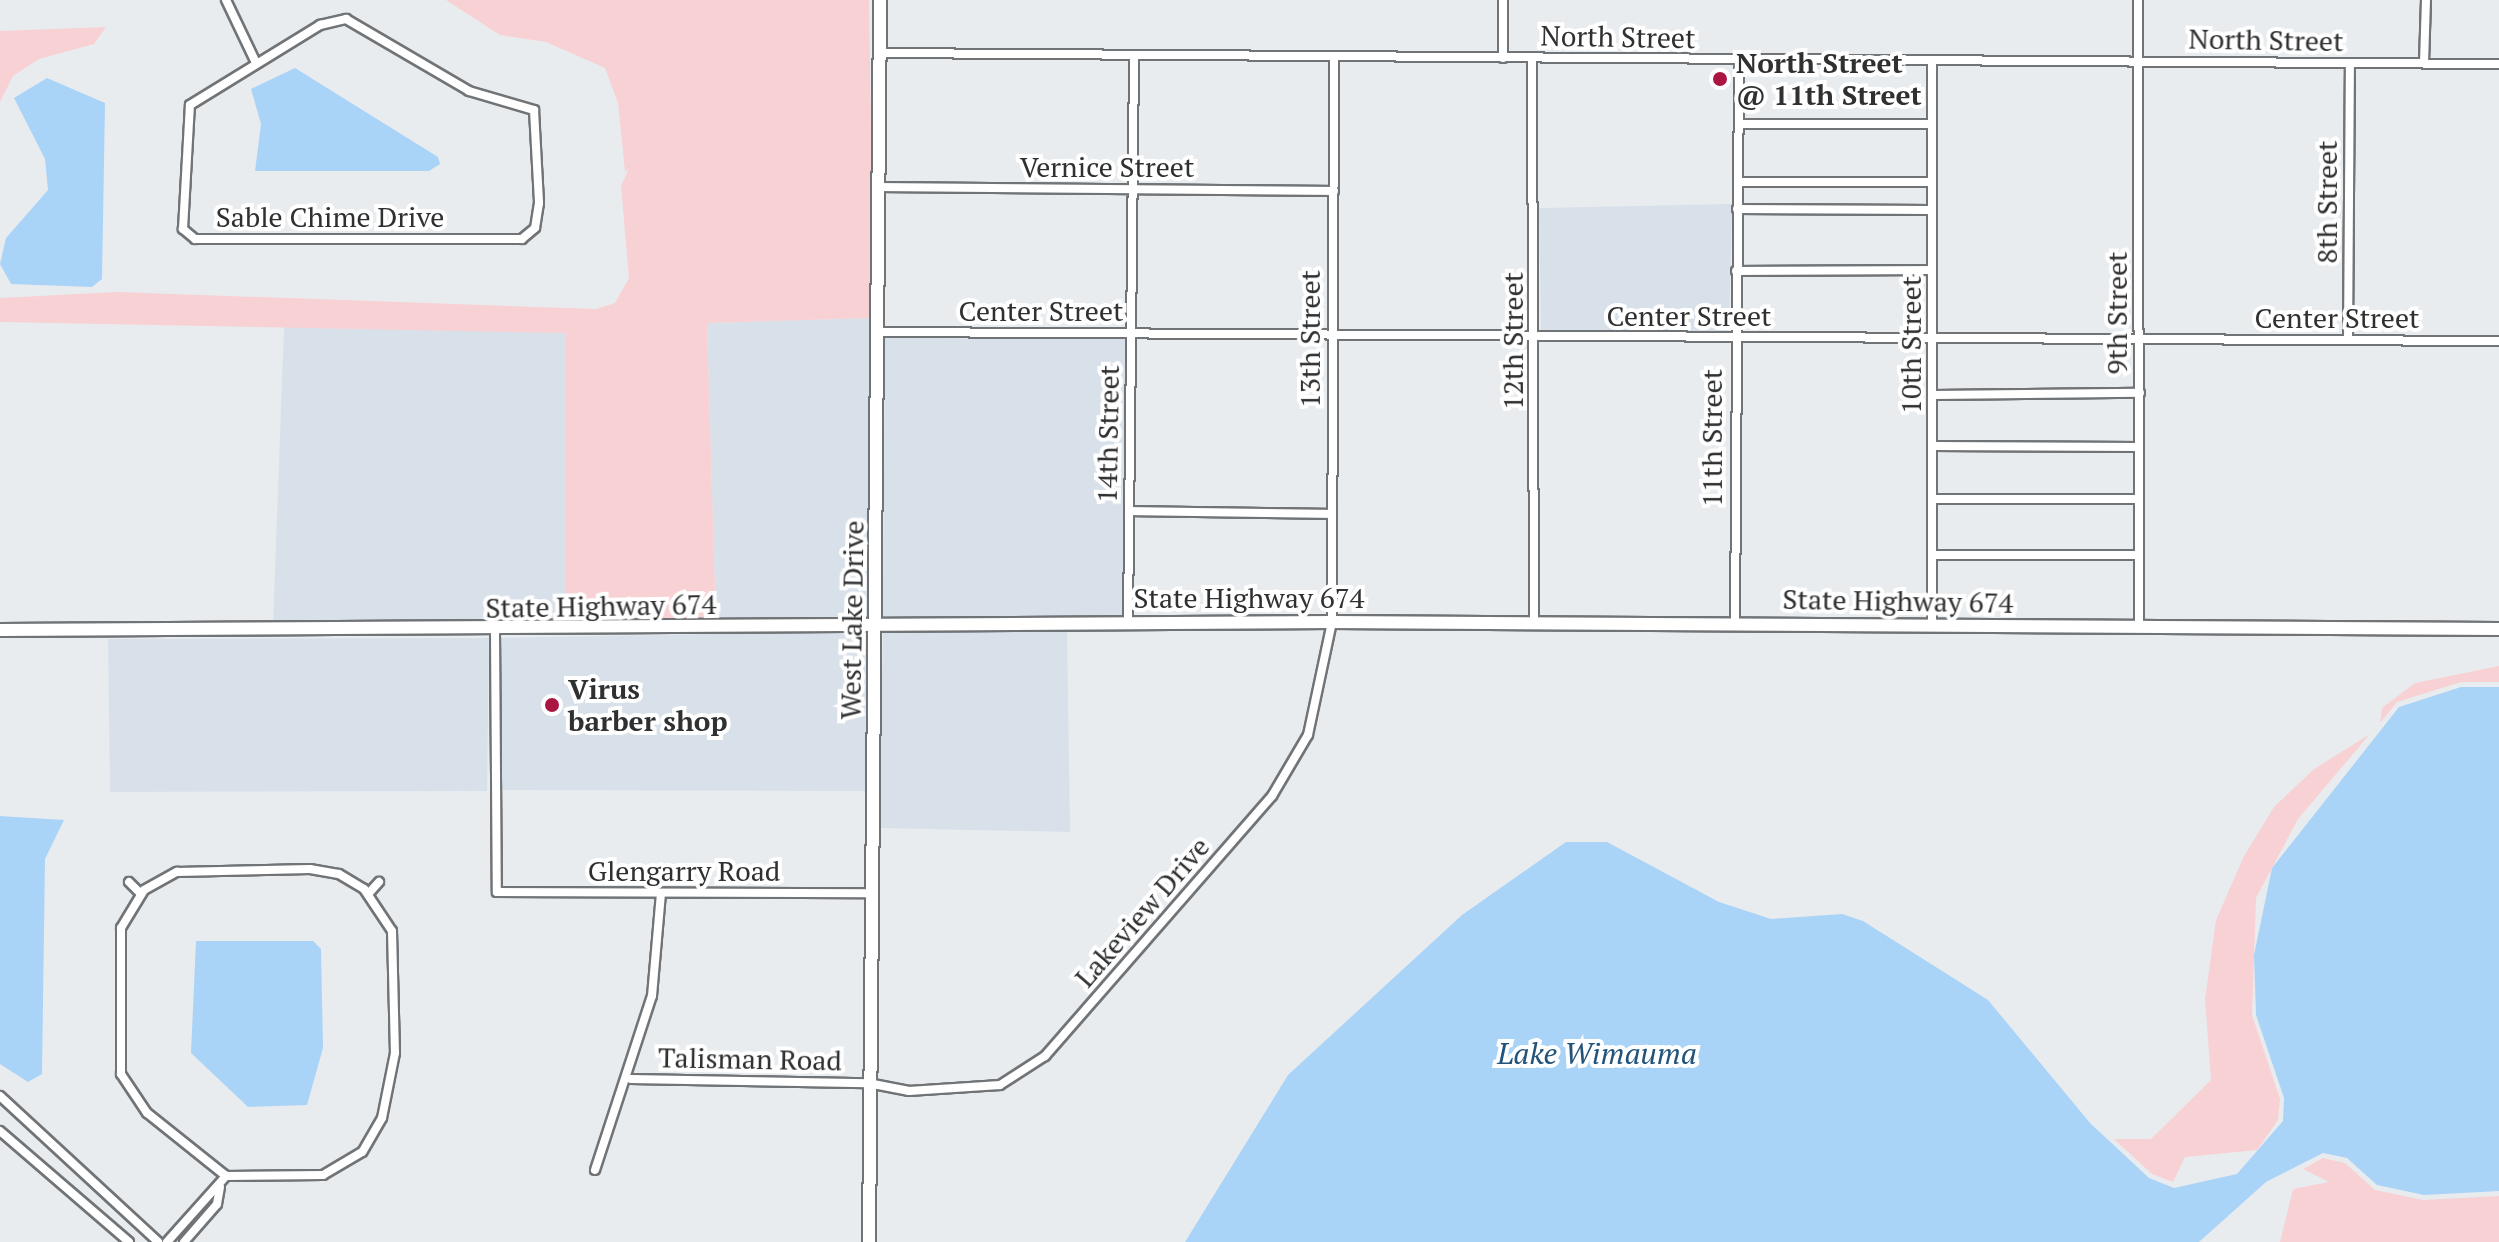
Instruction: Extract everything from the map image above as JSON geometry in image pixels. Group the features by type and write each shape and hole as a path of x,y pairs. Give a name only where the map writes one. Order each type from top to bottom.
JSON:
{"main road":[{"name":"West Lake Drive","path":"869,1242 868,1083 877,625 880,0"},
{"name":"State Highway 674","path":"0,630 495,632 1128,622 2499,629"}],"street":[{"path":"226,0 256,63"},
{"path":"1503,0 1503,58"},
{"name":"9th Street","path":"2138,0 2139,627"},
{"path":"2424,63 2426,0"},
{"name":"Sable Chime Drive","path":"346,19 486,99 527,104 540,121 535,228 522,239 195,239 183,229 184,123 203,93 256,63 320,25 346,19"},
{"name":"North Street","path":"880,53 2499,64"},
{"name":"14th Street","path":"1128,622 1134,55"},
{"name":"13th Street","path":"1332,622 1334,57"},
{"name":"12th Street","path":"1532,58 1536,337 1534,623"},
{"name":"11th Street","path":"1735,624 1734,338 1739,61"},
{"name":"10th Street","path":"1932,62 1932,627"},
{"name":"8th Street","path":"2348,340 2350,63"},
{"path":"1739,124 1932,124"},
{"path":"1738,182 1932,182"},
{"name":"Vernice Street","path":"880,187 1334,191"},
{"path":"1737,209 1932,210"},
{"path":"1736,271 1932,270"},
{"name":"Center Street","path":"879,332 2499,341"},
{"path":"1934,395 2140,393"},
{"path":"1933,446 2139,447"},
{"path":"1933,499 2139,499"},
{"path":"1129,511 1332,514"},
{"path":"1933,555 2139,555"},
{"name":"Lakeview Drive","path":"868,1083 965,1091 1000,1085 1045,1056 1272,796 1308,735 1332,622"},
{"name":"Glengarry Road","path":"495,632 497,892 871,893"},
{"path":"287,869 339,874 369,893 394,942 395,1053 379,1127 353,1160 312,1178 226,1176 147,1113 119,1067 118,941 141,894 189,870 287,869"},
{"path":"129,882 141,894"},
{"path":"369,893 379,882"},
{"path":"595,1170 631,1079 652,996 661,893"},
{"name":"Talisman Road","path":"631,1079 868,1083"},
{"path":"0,1096 158,1242"},
{"path":"0,1131 129,1242"},
{"path":"353,1160 361,1168"},
{"path":"167,1242 220,1187 226,1176"},
{"path":"184,1242 217,1204 220,1187"}],"shaded area":[{"path":"446,0 869,0 874,318 707,323 716,624 565,625 565,333 0,322 0,298 117,292 596,309 615,303 629,278 621,186 629,168 625,172 618,103 605,68 546,42 500,35"},
{"path":"106,27 94,44 39,59 13,76 0,102 0,31"},
{"path":"1732,204 1729,332 1541,331 1539,208"},
{"path":"874,318 873,620 716,624 707,323"},
{"path":"284,327 565,333 565,625 273,625"},
{"path":"885,338 1126,339 1123,616 883,619"},
{"path":"1067,629 1070,832 879,828 883,631"},
{"path":"872,631 868,791 498,790 500,638"},
{"path":"489,638 487,791 110,792 108,639"},
{"path":"2499,666 2499,682 2461,682 2397,702 2380,723 2382,708 2415,683"},
{"path":"2370,734 2298,819 2256,898 2252,1015 2280,1099 2278,1120 2257,1150 2185,1157 2173,1182 2152,1174 2114,1139 2151,1139 2211,1080 2205,999 2216,920 2244,856 2274,807 2314,769"},
{"path":"2323,1158 2345,1163 2375,1190 2423,1200 2499,1196 2499,1242 2280,1242 2293,1189 2329,1182 2303,1169"}],"water":[{"path":"295,68 438,157 440,164 429,171 255,171 261,124 251,89"},
{"path":"47,78 105,103 102,279 92,287 11,284 0,264 6,238 48,190 45,159 14,98"},
{"name":"Lake Wimauma","path":"2461,687 2499,687 2499,1191 2424,1195 2377,1185 2347,1158 2323,1153 2266,1182 2199,1242 1185,1242 1288,1075 1462,915 1566,842 1607,842 1719,902 1771,919 1842,914 1863,921 1988,1000 2090,1123 2149,1178 2174,1188 2237,1174 2283,1121 2284,1098 2256,1015 2254,955 2272,868 2399,707"},
{"path":"0,816 64,820 45,859 42,1074 28,1082 0,1064"},
{"path":"196,941 313,941 321,949 323,1048 307,1105 248,1107 191,1053"}],"place":[{"name":"North Street @ 11th Street","path":"1720,79"},
{"name":"Virus barber shop","path":"552,705"}]}
